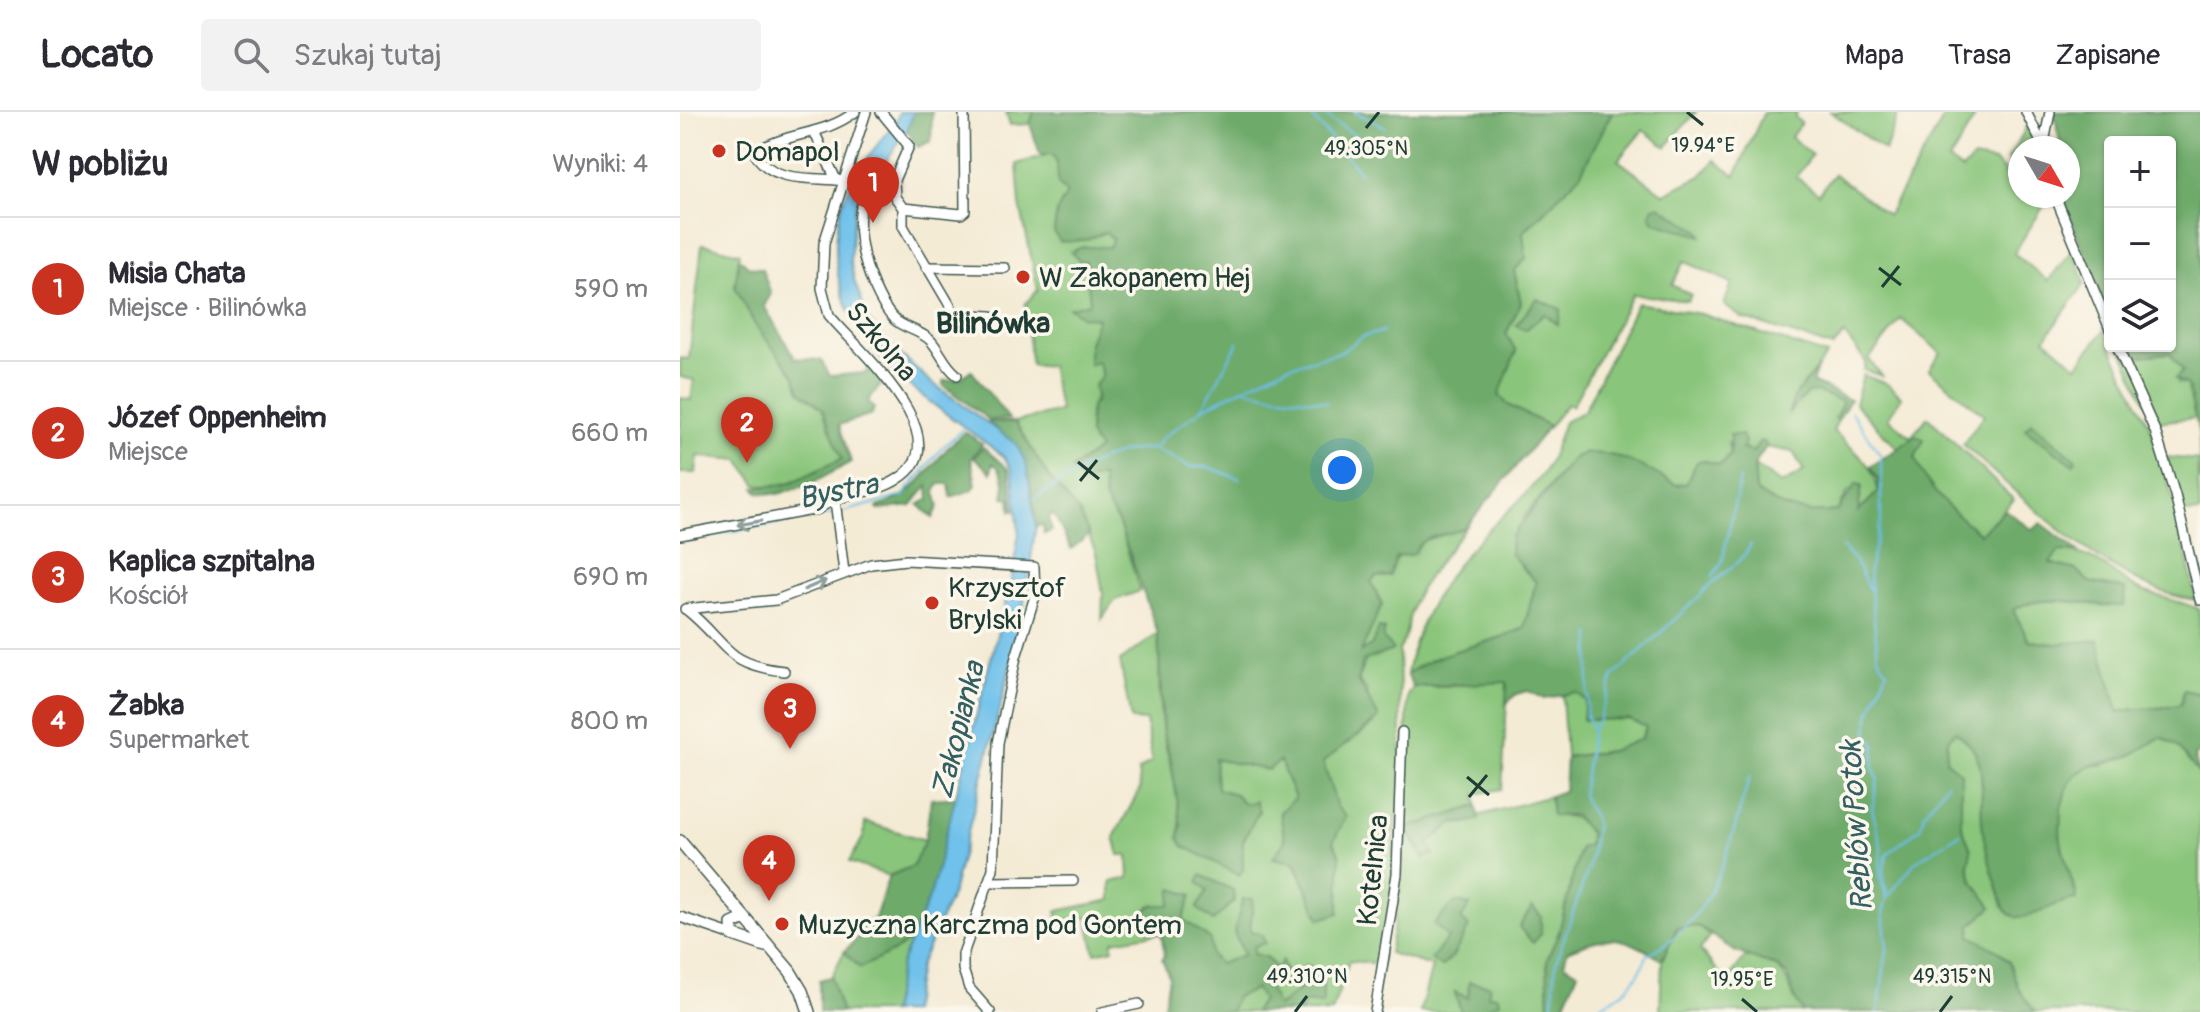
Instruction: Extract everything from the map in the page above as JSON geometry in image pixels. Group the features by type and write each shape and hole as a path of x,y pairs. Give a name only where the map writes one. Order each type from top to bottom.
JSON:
{"main road":[{"path":"680,841 732,904 740,928 770,949 802,991 809,1012"}],"street":[{"path":"841,181 775,174 763,167 754,152 789,134 832,128 855,112"},
{"name":"Szkolna","path":"836,504 895,481 911,469 919,453 905,403 829,315 824,302 824,243 841,181 866,112"},
{"path":"881,112 909,146 894,180 895,197 903,208 903,226 955,314 991,316"},
{"path":"903,208 961,214 965,211 964,112"},
{"path":"2026,112 2039,136"},
{"path":"2046,136 2050,112"},
{"path":"814,131 841,181"},
{"path":"894,180 874,183 868,189 862,205 862,256 892,318 932,342 945,365 957,375"},
{"path":"2060,208 2104,314"},
{"path":"926,267 1005,268"},
{"path":"2120,352 2155,431 2175,495 2200,600"},
{"path":"680,535 836,504 844,572"},
{"path":"682,608 776,600 844,572 871,564 906,560 1030,567 1036,572 1035,596 1007,694 996,756 994,858 962,961 969,988 990,1012"},
{"path":"682,608 730,655 745,664 784,671"},
{"name":"Kotelnica","path":"1375,1012 1397,874 1402,732"},
{"path":"989,882 1073,881"},
{"path":"680,917 709,928 740,928"},
{"path":"1102,1012 1139,1004"}],"green space":[{"path":"914,112 932,112 931,141 918,147 907,130"},
{"path":"1006,112 1034,112 1030,124 1010,125"},
{"path":"1034,112 1612,112 1580,175 1523,232 1526,258 1514,271 1521,303 1506,334 1516,351 1499,395 1508,405 1549,426 1466,527 1424,541 1414,554 1396,557 1390,576 1376,577 1371,582 1382,604 1361,652 1372,645 1379,628 1384,629 1383,638 1393,650 1363,661 1358,680 1379,718 1323,762 1337,807 1346,817 1333,842 1340,855 1339,913 1320,919 1296,863 1273,858 1285,841 1280,812 1295,798 1280,761 1268,770 1215,759 1217,789 1235,794 1244,804 1255,801 1259,811 1243,841 1243,870 1239,875 1183,846 1179,838 1181,826 1171,760 1163,733 1158,634 1119,524 1105,501 1102,476 1082,482 1072,469 1099,449 1089,435 1091,407 1097,400 1094,386 1103,375 1098,362 1089,364 1089,343 1098,318 1083,317 1070,308 1090,303 1086,261 1079,261 1071,252 1083,247 1109,247 1113,239 1106,232 1087,240 1060,242 1054,232 1057,211 1067,193 1058,184 1057,161 1052,154 1040,154 1030,124"},
{"path":"1612,112 1696,112 1666,147 1643,130 1618,160 1664,194 1701,176 1715,160 1735,176 1764,112 1797,112 1795,117 1801,123 1791,137 1812,155 1796,177 1819,194 1834,174 1888,215 1947,112 1978,112 1949,161 1962,170 1974,158 1995,162 2008,173 2008,208 2043,208 2014,253 2048,281 2073,249 2085,283 2045,339 2077,366 2104,330 2104,352 2113,352 2151,429 2177,512 2196,600 2166,593 2134,579 2103,560 2041,514 1963,444 1984,415 1929,370 1941,353 1901,319 1869,359 1882,376 1864,370 1866,362 1844,334 1833,347 1742,318 1724,305 1732,283 1684,261 1672,285 1691,295 1688,301 1633,294 1572,406 1567,404 1549,426 1508,405 1498,395 1516,351 1506,334 1521,303 1514,271 1526,258 1523,233 1580,175"},
{"path":"1831,112 1899,112 1885,151"},
{"path":"2054,112 2200,112 2200,481 2199,434 2189,389 2175,379 2183,371 2170,353 2125,358 2122,352 2176,352 2176,136 2104,136 2104,305 2067,208 2080,208 2080,136 2059,136"},
{"path":"2029,123 2034,136 2021,136"},
{"path":"1052,153 1068,193 1057,211 1054,231 1060,241 1086,240 1106,232 1113,239 1109,247 1083,247 1071,252 1086,260 1090,303 1071,308 1098,318 1089,343 1090,364 1098,362 1101,375 1089,417 1089,435 1099,449 1079,463 1090,480 1102,475 1105,501 1119,524 1140,591 1115,600 1102,619 1103,593 1096,553 1080,514 1048,476 1015,422 1060,411 1050,366 1031,365 1025,304 1038,290 1020,205 1017,164"},
{"path":"1659,206 1700,231 1702,236 1654,222 1650,214 1653,207"},
{"path":"702,244 740,253 735,287 795,376 800,391 822,408 842,459 801,478 768,486 757,485 739,460 698,456 696,473 680,473 680,398 691,400 694,380 680,377 680,358 689,359"},
{"path":"739,258 749,267 762,269 771,294 764,306 795,358 821,360 830,376 865,373 872,367 884,381 868,401 874,408 872,414 839,425 851,462 811,484 778,494 759,493 755,488 788,484 842,459 822,408 800,391 795,376 755,325 735,286"},
{"path":"1537,299 1561,309 1558,325 1545,314 1525,330 1516,325"},
{"path":"1637,303 1701,314 1827,355 1808,382 1847,399 1833,431 1869,466 1877,493 1857,513 1862,486 1848,491 1838,511 1805,511 1774,503 1756,491 1754,465 1781,484 1804,471 1793,452 1766,447 1764,442 1753,452 1728,443 1730,455 1720,465 1702,460 1697,462 1686,484 1676,485 1615,457 1585,452 1573,458 1523,518 1521,567 1536,582 1524,628 1436,658 1407,674 1422,623 1438,592 1470,549 1543,473 1564,422 1584,411"},
{"path":"2170,353 2183,371 2178,383 2187,384 2195,418 2155,422 2125,358"},
{"path":"1818,367 1812,382 1850,400 1838,420 1835,418 1843,402 1818,392 1807,393 1788,414 1796,394"},
{"path":"971,370 1009,419 989,420 943,385 943,381 960,379"},
{"path":"1863,375 1887,384 1902,397 1888,418 1911,437 1928,417 2014,500 1980,534 1951,509 1926,480 1915,457 1924,440 1916,437 1899,450 1855,404"},
{"path":"988,422 1015,422 1048,476 1080,514 1089,535 1071,549 1054,514 1048,517 1052,531 1044,534 1043,525 1036,526 1026,467 1013,445"},
{"path":"2032,422 2076,460 2073,464 2025,429"},
{"path":"965,432 982,444 971,459 976,485 972,490 951,497 949,484 939,484 935,492 939,506 933,518 919,505 929,499 928,486 911,506 878,510 877,507 906,494"},
{"path":"1730,435 1742,435 1745,442 1742,449 1753,452 1760,441 1765,442 1766,447 1754,465 1756,491 1784,507 1816,512 1838,511 1856,484 1862,485 1858,512 1877,493 1878,479 1870,467 1916,436 1924,439 1915,457 1926,480 1951,509 1980,534 2005,510 2033,530 2041,523 2078,551 2059,551 2050,563 2076,570 2089,582 2125,589 2124,606 2052,600 2024,604 2013,610 2029,641 2057,644 2098,640 2118,712 2181,704 2184,690 2200,694 2200,751 2194,756 2200,775 2176,745 2161,737 2130,756 2089,766 2074,776 2061,808 2060,840 2077,899 2028,916 2014,916 2007,912 1993,874 1983,828 1981,770 1974,750 1955,731 1948,740 1946,760 1961,773 1961,824 1971,850 1968,865 1972,880 1992,907 1971,925 1971,936 1998,951 2009,962 2019,990 2035,1012 1803,1012 1787,975 1777,966 1736,952 1698,926 1677,928 1662,960 1616,939 1595,941 1567,951 1564,964 1578,972 1561,1012 1541,1012 1549,1009 1547,960 1559,932 1580,848 1588,845 1590,833 1574,815 1552,816 1550,796 1564,791 1566,757 1611,751 1641,739 1646,727 1629,719 1583,720 1585,700 1575,692 1544,699 1528,691 1516,694 1506,704 1507,682 1413,687 1407,674 1451,652 1524,628 1536,582 1510,553 1511,537 1573,458 1586,454 1613,456 1640,465 1676,485 1686,484 1697,462 1702,460 1720,465 1730,455"},
{"path":"983,447 1009,470 1014,511 1011,511 1010,498 1003,497 1004,483 1000,470 993,463 991,473 974,457"},
{"path":"2166,457 2197,460 2200,512 2183,513"},
{"path":"1466,527 1419,592 1399,650 1399,801 1397,822 1392,834 1395,857 1381,964 1349,961 1332,1012 1300,1012 1305,1002 1323,1004 1322,990 1285,970 1282,960 1277,969 1253,954 1254,946 1265,943 1250,931 1253,899 1243,900 1244,955 1220,964 1211,955 1208,945 1183,919 1192,895 1170,905 1151,905 1140,918 1154,923 1155,934 1113,941 1113,949 1095,953 1087,917 1058,924 1057,911 1111,900 1111,882 1129,878 1128,855 1119,855 1114,837 1140,789 1138,771 1152,761 1146,721 1131,720 1120,661 1158,634 1161,722 1178,799 1179,838 1243,870 1243,841 1259,810 1217,789 1215,759 1268,770 1280,760 1295,798 1280,812 1285,841 1320,919 1339,913 1340,855 1333,842 1337,807 1322,762 1374,724 1366,689 1358,680 1372,645 1359,654 1382,604 1371,582 1375,577 1390,576 1395,562 1411,545"},
{"path":"2059,551 2092,559 2138,589 2199,609 2200,694 2184,690 2181,704 2118,712 2098,641 2057,644 2029,641 2013,610 2045,601 2104,606 2125,589 2089,582 2076,570 2049,563"},
{"path":"1494,680 1508,682 1502,789 1476,794 1477,806 1406,828 1429,843 1451,824 1470,823 1478,816 1550,796 1552,816 1578,820 1590,833 1588,845 1580,848 1559,932 1547,960 1549,1010 1481,1012 1498,1002 1470,982 1468,999 1455,993 1461,1012 1420,1012 1432,966 1389,953 1400,893 1408,696 1413,687 1447,687"},
{"path":"1575,692 1586,700 1584,720 1629,719 1647,727 1641,739 1611,751 1566,757 1562,695"},
{"path":"1955,731 1967,741 1979,761 1982,821 2003,907 2040,912 2076,891 2065,860 2059,824 2064,790 2073,777 2087,767 2120,759 2161,737 2176,745 2200,775 2200,1012 2035,1012 2019,990 2009,962 1998,951 1971,936 1971,925 1992,907 1972,880 1968,865 1971,850 1961,824 1961,773 1946,760 1948,740"},
{"path":"957,797 934,888 914,935 889,954 860,968 844,952 858,937 858,929 875,918 889,876 913,866 925,840 931,799"},
{"path":"1477,806 1479,820 1451,824 1429,843 1434,854 1424,858 1406,828"},
{"path":"865,822 925,840 913,866 889,876 849,862 864,836"},
{"path":"1201,875 1233,890 1234,901 1213,921 1197,908 1207,891 1198,882"},
{"path":"1172,889 1192,895 1183,919 1210,939 1211,955 1220,964 1244,955 1234,932 1243,899 1253,899 1250,931 1262,935 1265,943 1254,946 1253,954 1266,957 1277,969 1282,960 1285,971 1296,976 1306,965 1323,971 1323,1004 1305,1002 1300,1012 1254,1012 1262,1000 1256,989 1236,997 1230,1012 1163,1012 1169,976 1162,959 1165,955 1161,934 1155,934 1153,923 1139,918 1152,905 1170,905","holes":["1273,980 1301,988 1278,1007 1268,988"]},
{"path":"1455,902 1470,905 1461,919 1469,927 1453,956 1441,967 1431,959 1448,938 1434,924"},
{"path":"1532,907 1541,916 1541,934 1533,943 1519,927"},
{"path":"1698,926 1710,936 1700,950 1726,981 1746,956 1777,967 1803,1012 1660,1012 1662,960 1677,928"},
{"path":"913,935 901,964 891,1012 841,1012 831,977 844,952 861,967 889,953"},
{"path":"831,977 841,1012 819,1012 819,980"},
{"path":"1273,979 1302,988 1278,1007 1267,988"},
{"path":"1469,982 1490,985 1488,995 1498,996 1499,1002 1481,1012 1461,1012 1455,992 1468,998"},
{"path":"1256,989 1262,1000 1254,1012 1230,1012 1236,997"}],"water":[{"path":"899,112 914,112 907,130 855,207 850,260 855,283 869,321 889,344 931,382 1016,444 1026,463 1036,526 1020,629 952,894 919,967 911,1012 891,1012 901,963 931,893 1012,576 1019,533 1012,470 1004,457 923,396 874,351 856,324 842,294 836,249 842,206 855,176 896,122"}],"waterway":[{"path":"1308,112 1360,172"},
{"path":"1320,112 1367,143"},
{"path":"1355,112 1385,127"},
{"path":"1203,408 1286,367 1341,352 1362,337 1384,331"},
{"path":"1034,499 1107,458 1122,452 1154,449 1162,438 1202,409 1238,343"},
{"path":"1243,388 1264,394 1327,402"},
{"name":"Reblów Potok","path":"1851,412 1881,456 1881,521 1869,571 1878,657 1887,671 1869,715 1868,735 1875,745 1873,768 1878,778 1872,809 1881,845 1880,878 1887,897 1883,913 1887,949 1878,1012"},
{"name":"Bystra","path":"839,513 903,496 941,449 966,426"},
{"path":"1156,450 1190,467 1208,467 1240,479"},
{"path":"1712,577 1722,562 1740,479"},
{"name":"Bystra","path":"680,541 832,514"},
{"path":"1552,1012 1556,962 1589,866 1596,824 1582,795 1592,729 1598,722 1613,677 1740,560 1751,544"},
{"path":"1842,547 1855,561 1869,589"},
{"path":"1591,634 1586,715 1591,727"},
{"path":"1589,1012 1625,990 1637,976 1647,955 1671,939 1705,901 1726,855 1750,776"},
{"path":"1887,896 1883,873 1887,854 1920,828 1924,814 1947,783"},
{"path":"1888,897 1915,862 1961,833"}],"place":[{"name":"Domapol","path":"719,151"},
{"name":"Misia Chata","path":"873,223"},
{"name":"W Zakopanem Hej","path":"1023,277"},
{"name":"Józef Oppenheim","path":"747,463"},
{"name":"Krzysztof Brylski","path":"932,603"},
{"name":"Kaplica szpitalna","path":"790,749"},
{"name":"Żabka","path":"769,901"},
{"name":"Muzyczna Karczma pod Gontem","path":"782,924"}],"district":[{"name":"Bilinówka","path":"993,323"}],"water label":[{"name":"Zakopianka","path":"958,730"}]}
